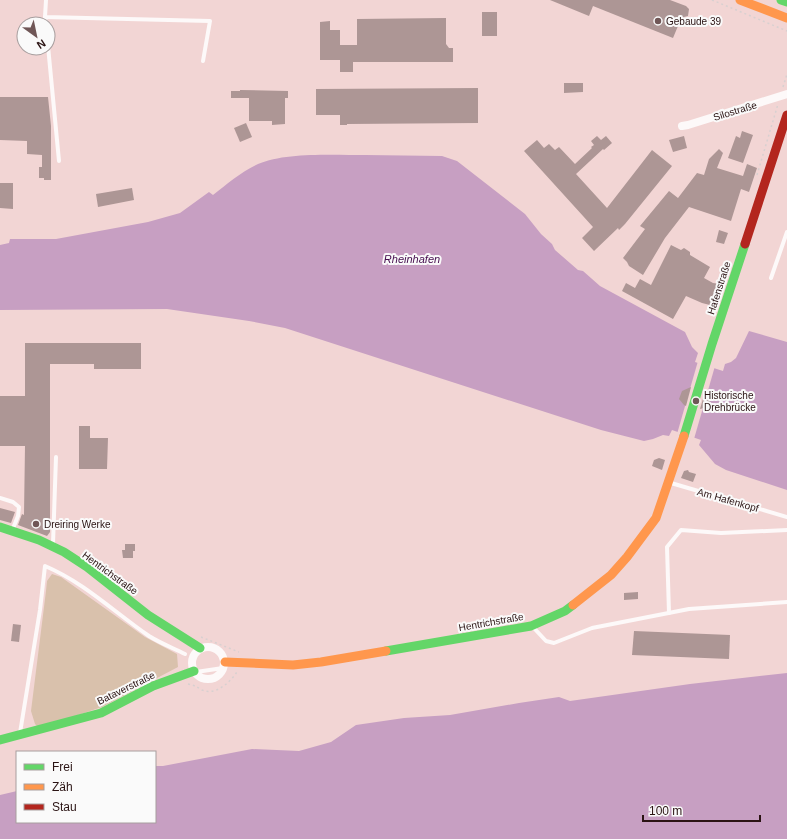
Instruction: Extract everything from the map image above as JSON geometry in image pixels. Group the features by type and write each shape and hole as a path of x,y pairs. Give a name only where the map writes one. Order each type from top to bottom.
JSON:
{"street":[{"path":"740,0 787,18"},
{"path":"781,0 787,2"},
{"name":"Silostraße","path":"682,126 784,96"},
{"name":"Hafenstraße","path":"678,458 712,344 785,127 787,115"},
{"name":"Hentrichstraße","path":"0,527 52,546 88,569 165,626 200,648 208,646 215,648 220,652 224,665 238,662 293,665 321,662 531,626 564,611 611,575 627,557 656,518 678,458"},
{"path":"200,648 193,657 192,663 195,672 201,678 212,679 219,675 224,665"},
{"name":"Bataverstraße","path":"0,740 101,713 153,686 195,672"}],"lane":[{"path":"45,16 46,0"},
{"path":"56,17 210,21 203,61"},
{"path":"49,56 58,161"},
{"path":"770,278 787,232"},
{"path":"52,546 54,544 56,457"},
{"name":"Am Hafenkopf","path":"669,482 787,518"},
{"path":"0,498 13,502 19,507 18,516 12,531"},
{"path":"669,613 667,547 681,530 720,533 787,530"},
{"path":"20,735 40,610 45,566 64,574 81,584 150,636 185,654"},
{"path":"531,626 546,641 554,642 592,628 689,609 787,602"}],"path":[{"path":"712,0 787,31"},
{"path":"784,96 787,74"},
{"path":"182,683 195,685 203,690 209,691 220,689 225,686 237,673 238,652 245,654"}],"shaded area":[{"path":"52,574 61,577 145,637 177,654 178,667 102,707 38,727 35,724 31,711 47,581"}],"water":[{"name":"Rheinhafen","path":"310,155 442,156 457,161 525,214 541,234 552,244 555,250 578,270 583,271 600,286 685,332 692,347 698,353 695,362 723,371 725,364 736,358 749,331 787,342 787,490 726,470 715,464 699,445 701,440 672,430 669,436 663,435 644,441 601,430 285,328 167,309 0,310 0,245 9,243 10,239 56,239 148,222 180,213 209,192 213,195 246,170 269,160"},
{"path":"787,673 787,839 0,839 0,795 16,791 16,823 156,823 156,766 163,766 252,749 299,751 331,742 356,725 404,718 450,715 559,697 570,701 690,684"}],"pier":[{"name":"Historische Drehbrücke","path":"698,361 715,366 694,439 677,434"}],"building":[{"name":"Gebaude 39","path":"550,0 670,0 686,6 689,9 688,16 684,17 683,27 678,26 673,38 593,6 589,16"},
{"path":"482,12 497,12 497,36 482,36"},
{"path":"446,18 446,44 449,48 453,48 453,62 353,62 353,72 340,72 340,60 320,60 320,22 330,21 330,30 340,30 340,45 357,45 357,19"},
{"path":"564,83 583,83 583,92 564,93"},
{"path":"478,88 478,123 340,125 340,115 316,115 316,89"},
{"path":"231,91 288,91 288,98 285,98 285,124 272,125 272,121 249,121 249,98 231,98"},
{"path":"0,97 48,97 51,126 51,180 39,178 39,167 42,167 42,155 27,154 27,141 0,140"},
{"path":"246,123 252,137 240,142 234,128"},
{"path":"742,131 753,135 743,163 728,158 736,136 740,138"},
{"path":"597,136 601,140 606,136 612,143 604,150 603,149 576,174 607,208 652,150 672,166 625,224 619,230 618,228 594,251 582,238 593,227 524,151 537,140 544,148 549,144 555,150 559,147 575,164 592,148 591,147 594,145 591,141"},
{"path":"684,136 687,148 673,152 669,140"},
{"path":"719,149 723,153 717,168 743,176 747,164 757,168 749,192 741,189 731,221 689,207 665,238 643,275 629,266 623,258 645,229 640,226 669,191 678,198 697,173 704,175 709,159"},
{"path":"0,183 13,183 13,209 0,208"},
{"path":"132,188 134,200 98,207 96,194"},
{"path":"719,230 728,233 724,244 716,242"},
{"path":"671,245 681,250 684,248 690,252 690,255 710,267 704,278 713,283 720,284 714,306 702,303 686,296 673,319 622,291 626,283 635,288 640,279 651,285"},
{"path":"25,343 141,343 141,369 94,369 94,364 50,364 50,532 47,536 18,525 22,514 24,515 25,446 0,446 0,396 25,396"},
{"path":"691,387 686,406 679,399 682,391"},
{"path":"705,392 711,399 708,407 700,409"},
{"path":"79,426 90,426 90,438 108,438 107,469 79,469"},
{"path":"659,458 665,460 662,470 652,466 654,460"},
{"path":"688,470 689,472 696,474 693,482 681,478 684,471"},
{"path":"0,508 15,512 11,523 0,520"},
{"path":"125,544 135,544 133,558 123,558 122,550 125,550"},
{"path":"638,592 638,599 624,600 624,593"},
{"path":"13,624 21,625 19,642 11,641"},
{"path":"634,631 730,635 729,659 632,655"}],"traffic: fast":[{"path":"781,0 787,2"},
{"path":"684,436 745,244"},
{"path":"0,527 39,540 64,552 87,567 148,615 200,648"},
{"path":"386,651 531,626 565,611 573,605"},
{"path":"0,740 101,713 153,686 194,671"}],"traffic: slow":[{"path":"740,0 787,18"},
{"path":"573,605 611,575 627,557 656,518 684,436"},
{"path":"225,662 293,665 321,662 386,651"}],"traffic: jam":[{"path":"745,244 787,115"}],"place":[{"name":"Gebaude 39","path":"658,21"},
{"name":"Historische Drehbrücke","path":"696,401"},
{"name":"Dreiring Werke","path":"36,524"}]}
